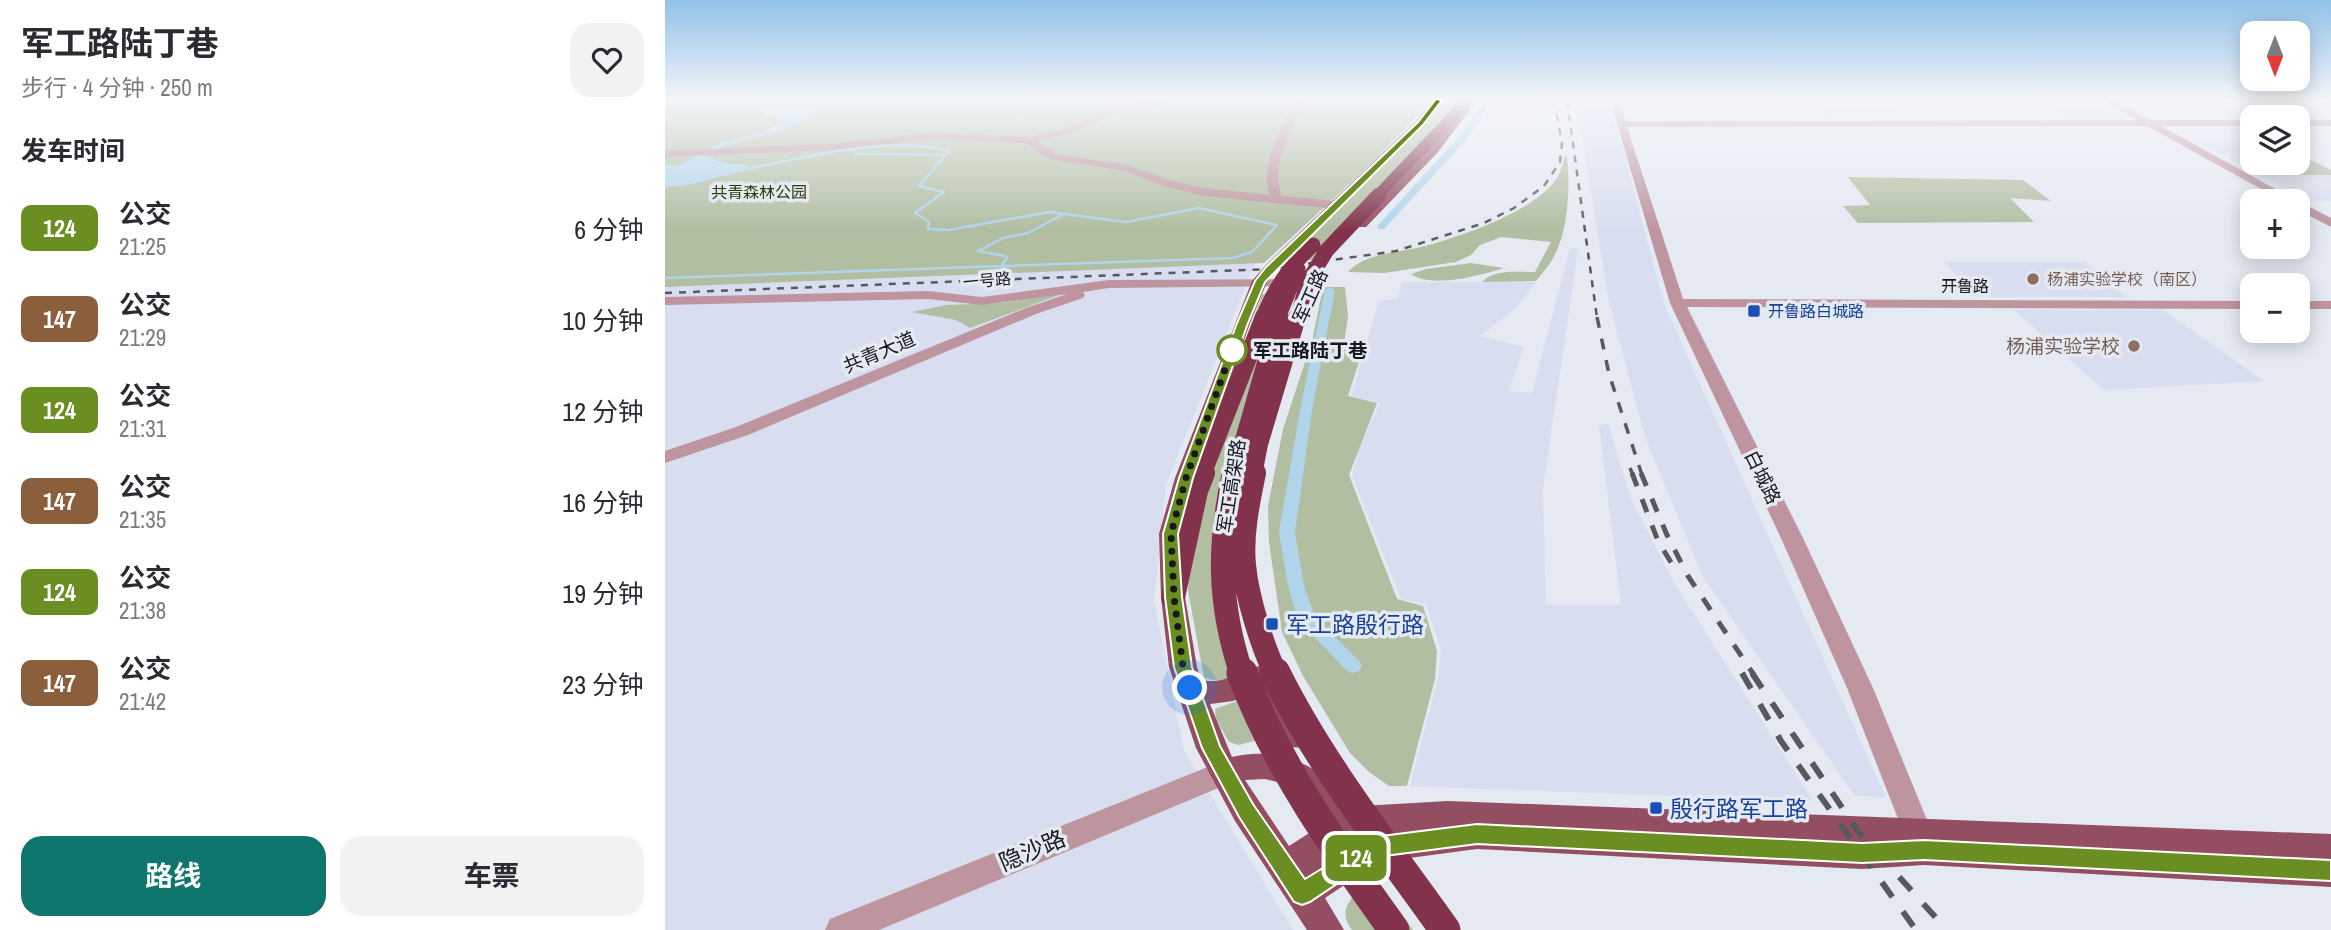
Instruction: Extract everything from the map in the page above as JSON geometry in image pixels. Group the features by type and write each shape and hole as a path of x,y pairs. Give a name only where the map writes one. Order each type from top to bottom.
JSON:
{"highway":[{"name":"军工高架路","path":"1394,930 1308,811 1266,734 1238,666 1222,590 1226,516 1249,417 1285,299 1300,264 1313,244 1414,143"},
{"name":"军工高架路","path":"1429,143 1327,250 1308,281 1259,444 1246,513 1244,565 1264,650 1289,701 1444,930"},
{"path":"1174,597 1196,491 1272,295 1288,269 1313,244"}],"main road":[{"name":"军工路","path":"1327,930 1246,811 1211,748 1183,667 1174,597 1171,534 1186,478 1242,323 1261,281 1399,143"},
{"name":"军工路","path":"1438,143 1340,244 1311,283 1284,372 1254,513 1250,566 1251,612 1262,670 1275,708 1364,834 1444,930"},
{"path":"1190,688 1202,693 1216,694 1234,690 1249,683 1262,670"},
{"name":"军工路","path":"1225,772 1246,765 1282,768 1305,778 1364,834"},
{"path":"1294,881 1364,834 1477,834 1862,853 1921,841 2331,849"},
{"path":"1921,841 2331,871"}],"street":[{"path":"665,154 863,143"},
{"path":"1034,143 1053,157 1127,168 1168,184 1203,192 1336,205"},
{"path":"1278,201 1271,183 1281,143"},
{"name":"白城路","path":"1627,143 1677,303 1798,550 1860,688 1921,841"},
{"path":"2185,143 2269,189"},
{"path":"2310,212 2331,223"},
{"name":"一号路","path":"665,301 928,295 982,301 1109,284 1261,281 1311,283"},
{"name":"共青大道","path":"665,457 742,431 1031,311 1109,284"},
{"name":"开鲁路","path":"1677,303 2240,304"},
{"path":"2310,305 2331,305"},
{"name":"隐沙路","path":"841,930 1225,772"}],"shaded area":[{"path":"1583,143 1621,143 1664,304 1886,798 1854,795 1703,577 1645,437 1609,302"},
{"path":"2201,143 2240,143 2240,164"},
{"path":"2310,159 2331,169 2331,201 2310,201 2310,189 2287,189 2260,175 2310,175"},
{"path":"1570,248 1578,249 1543,489 1546,605 1621,605 1599,425 1608,424 1631,499 1673,581 1813,801 1410,786 1438,678 1441,649 1426,604 1401,599 1352,476 1359,449 1380,403 1351,396 1379,301 1398,298 1402,282 1536,282 1515,309 1480,336 1524,347 1509,391 1532,393"},
{"name":"杨浦实验学校（南区）","path":"1944,262 2085,262 2126,297 1977,297"},
{"path":"1255,263 1166,485 1154,601 1184,751 1293,930 665,930 665,287"},
{"name":"杨浦实验学校","path":"2014,310 2163,310 2264,381 2104,390"}],"green space":[{"name":"共青森林公园","path":"665,143 1391,143 1264,263 665,287"},
{"path":"1404,143 1424,143 1315,260 1283,263"},
{"path":"1565,156 1568,192 1563,232 1553,258 1536,281 1482,282 1499,273 1535,272 1551,242 1501,237 1480,245 1471,255 1456,262 1384,273 1348,272 1362,261 1452,238 1515,212 1548,189 1559,174"},
{"path":"2310,160 2331,170 2331,175 2310,175"},
{"path":"1848,177 2023,180 2051,201 2010,198 2034,222 1858,223 1843,206 1870,205"},
{"path":"1471,263 1504,268 1444,281 1411,274 1426,269"},
{"path":"1323,287 1345,287 1348,317 1343,349 1362,352 1348,396 1377,403 1349,475 1397,599 1423,606 1437,651 1435,679 1407,786 1389,786 1368,771 1350,753 1303,676 1282,632 1269,542 1268,506 1283,429 1312,341"},
{"path":"1272,291 1241,461 1229,678 1219,681 1204,678 1188,590 1187,524 1201,462 1262,295"},
{"path":"1067,292 970,328 956,320 912,312 947,305 1003,303"},
{"path":"1253,695 1261,739 1239,745 1229,742 1216,719 1215,709"},
{"path":"1385,892 1413,930 1352,930 1345,912 1354,895"}],"water":[{"path":"735,143 707,155 721,162 749,165 746,171 686,185 665,187 665,165 679,166 717,144"}],"waterway":[{"path":"1381,227 1458,143"},
{"path":"747,169 875,146 926,147 949,151 946,155"},
{"path":"854,154 946,155"},
{"path":"946,155 919,186 944,192 915,213 929,222 928,229 949,230 1049,212 1126,222 1199,208 1277,225 1252,252 1233,258 1001,266"},
{"path":"1001,266 1007,258 1005,256 978,251 1003,238 1028,233 1062,215"},
{"path":"665,278 1001,266"},
{"path":"1330,290 1306,410 1287,532 1296,586 1307,620 1353,666"}],"railway":[{"path":"665,293 1270,269 1396,251 1484,223 1514,208 1544,186 1560,162 1562,143"},
{"path":"1573,143 1597,318"},
{"path":"1597,317 1609,374 1642,475"},
{"path":"1630,468 1633,475"},
{"path":"1632,473 1658,541 1672,564"},
{"path":"1641,473 1688,576 1754,675"},
{"path":"1742,673 1781,741 1916,930"},
{"path":"1752,673 1857,830 1947,930"}],"bus line":[{"name":"124","path":"1399,143 1270,269 1261,281 1242,323 1186,478 1171,534 1174,597 1183,667 1211,748 1246,811 1302,894 1373,847 1477,834 1862,853 1875,850 1924,850 2331,871"}],"place":[{"name":"杨浦实验学校（南区）","path":"2033,279"},
{"name":"开鲁路白城路","path":"1754,311"},
{"name":"杨浦实验学校","path":"2134,346"},
{"name":"军工路陆丁巷","path":"1232,350"},
{"name":"军工路殷行路","path":"1272,624"},
{"name":"殷行路军工路","path":"1656,808"}],"route":[{"path":"1190,688 1183,667 1174,597 1171,534 1186,478 1232,350"}]}
